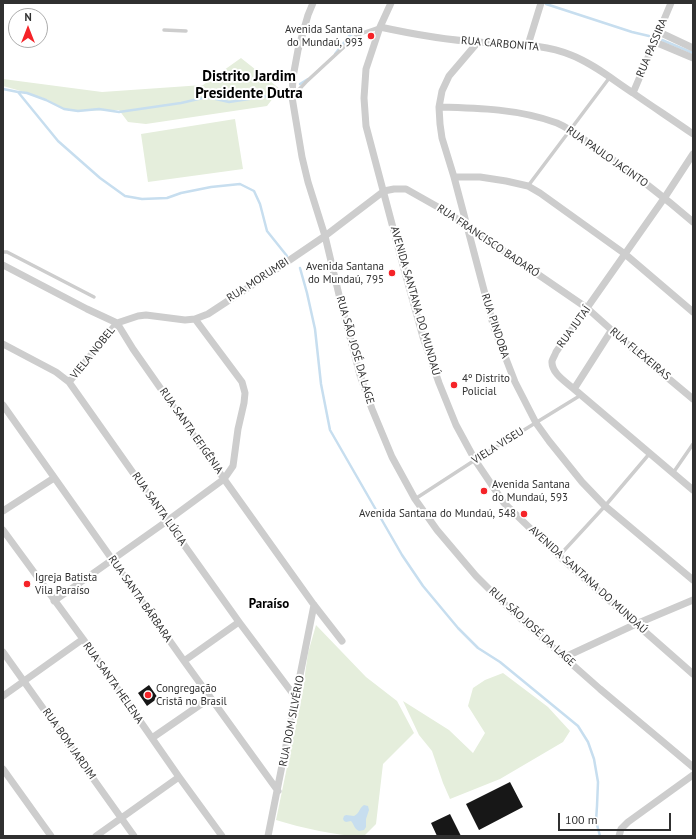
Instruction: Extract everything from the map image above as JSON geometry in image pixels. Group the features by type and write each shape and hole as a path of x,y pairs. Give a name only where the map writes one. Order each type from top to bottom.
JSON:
{"street":[{"path":"308,3 308,15"},
{"name":"RUA SÃO JOSÉ DA LAGE","path":"313,3 298,50 293,77 292,97 302,157 308,182 325,236 360,375 372,410 392,457 415,499 437,530 476,576 513,612 693,767"},
{"name":"AVENIDA SANTANA DO MUNDAÚ","path":"391,3 380,27 366,68 364,98 366,126 423,336 439,383 456,425 475,460 504,502 559,556 693,674"},
{"path":"528,45 541,3"},
{"name":"RUA PASSIRA","path":"633,93 671,3"},
{"name":"RUA CARBONITA","path":"380,27 478,42 528,45 548,48 571,55 610,77 693,134"},
{"path":"659,32 693,48"},
{"name":"RUA PINDOBA","path":"478,42 449,76 442,91 439,107 440,124 442,138 454,177 494,328 515,382 536,423 549,442 582,482 605,506 693,580"},
{"path":"655,42 693,58"},
{"name":"RUA PAULO JACINTO","path":"439,107 508,111 536,116 558,124 571,131 624,167 665,197 693,222"},
{"name":"RUA JUTAÍ","path":"693,154 665,197 556,352 552,360 552,366 556,372 693,490"},
{"path":"454,177 480,177 528,186 625,254 693,312"},
{"name":"RUA FRANCISCO BADARÓ","path":"384,191 406,189 466,225 587,308"},
{"name":"RUA MORUMBI","path":"117,323 146,315 185,320 195,319 208,314 325,236 384,191"},
{"path":"3,265 117,323"},
{"name":"RUA FLEXEIRAS","path":"587,308 611,331 693,399"},
{"path":"54,601 224,479 233,466 245,393 242,382 195,319"},
{"name":"VIELA NOBEL","path":"69,382 117,323"},
{"name":"RUA SANTA EFIGÊNIA","path":"117,323 133,349 224,479 314,606 342,641"},
{"path":"574,388 611,331"},
{"name":"RUA SANTA LÚCIA","path":"3,344 56,372 69,382 167,521 296,698"},
{"name":"RUA SANTA BÁRBARA","path":"3,405 210,698 278,791"},
{"path":"3,511 54,478"},
{"name":"RUA SANTA HELENA","path":"3,530 83,639 222,836"},
{"path":"565,657 636,624 693,600"},
{"name":"RUA DOM SILVÉRIO","path":"268,836 314,606"},
{"path":"184,661 240,622"},
{"path":"3,696 83,639"},
{"name":"RUA BOM JARDIM","path":"3,652 134,836"},
{"path":"152,738 210,698"},
{"path":"3,769 51,836"},
{"path":"619,836 620,829 628,822 693,775"},
{"path":"96,836 179,777"}],"lane":[{"path":"292,97 357,35 380,27"},
{"path":"164,30 186,31"},
{"path":"528,186 571,131 610,77"},
{"path":"3,252 7,252 94,297"},
{"name":"VIELA VISEU","path":"415,499 582,394"},
{"path":"673,473 693,444"},
{"path":"559,556 605,506 650,453"}],"green space":[{"path":"241,58 280,89 267,106 146,124 128,122 119,110 69,111 46,99 3,86 3,79 102,92 203,85"},
{"path":"235,119 243,169 148,182 141,134"},
{"path":"316,625 366,677 397,701 414,733 383,764 376,824 364,836 342,835 319,831 276,820 302,695 308,653"},
{"path":"503,673 548,707 570,731 563,742 500,779 450,799 432,751 419,735 403,701 449,730 473,753 485,733 468,706 473,688 485,680"}],"water":[{"path":"364,805 368,806 369,810 366,819 366,827 364,830 359,831 351,821 346,822 343,819 346,815 356,815"}],"building":[{"name":"Congregação Cristã no Brasil","path":"149,685 158,698 147,706 138,693"},
{"path":"510,782 523,807 479,830 466,804"},
{"path":"450,814 461,836 437,836 431,823"}],"waterway":[{"path":"546,4 632,32 649,36"},
{"path":"335,54 350,35 363,30"},
{"path":"662,40 693,53"},
{"path":"300,84 308,79"},
{"path":"3,89 18,92 58,141 100,178 125,196 142,199 167,198 181,193 211,187 240,184 254,191 260,204 267,231 287,256"},
{"path":"19,92 27,93 46,100 64,109 78,111 99,109 119,112 181,103 207,97 229,102 282,94"},
{"path":"300,268 315,329 321,384 330,430 402,555 423,586 458,628 478,648 500,662 578,726 588,742 594,759 598,782 596,821 600,836"}],"place":[{"name":"Avenida Santana do Mundaú, 993","path":"371,36"},
{"name":"Avenida Santana do Mundaú, 795","path":"392,273"},
{"name":"4º Distrito Policial","path":"454,385"},
{"name":"Avenida Santana do Mundaú, 593","path":"484,491"},
{"name":"Avenida Santana do Mundaú, 548","path":"524,514"},
{"name":"Igreja Batista Vila Paraíso","path":"27,584"},
{"name":"Congregação Cristã no Brasil","path":"148,695"}],"district":[{"name":"Distrito Jardim Presidente Dutra","path":"249,86"},
{"name":"Paraíso","path":"269,604"}]}
